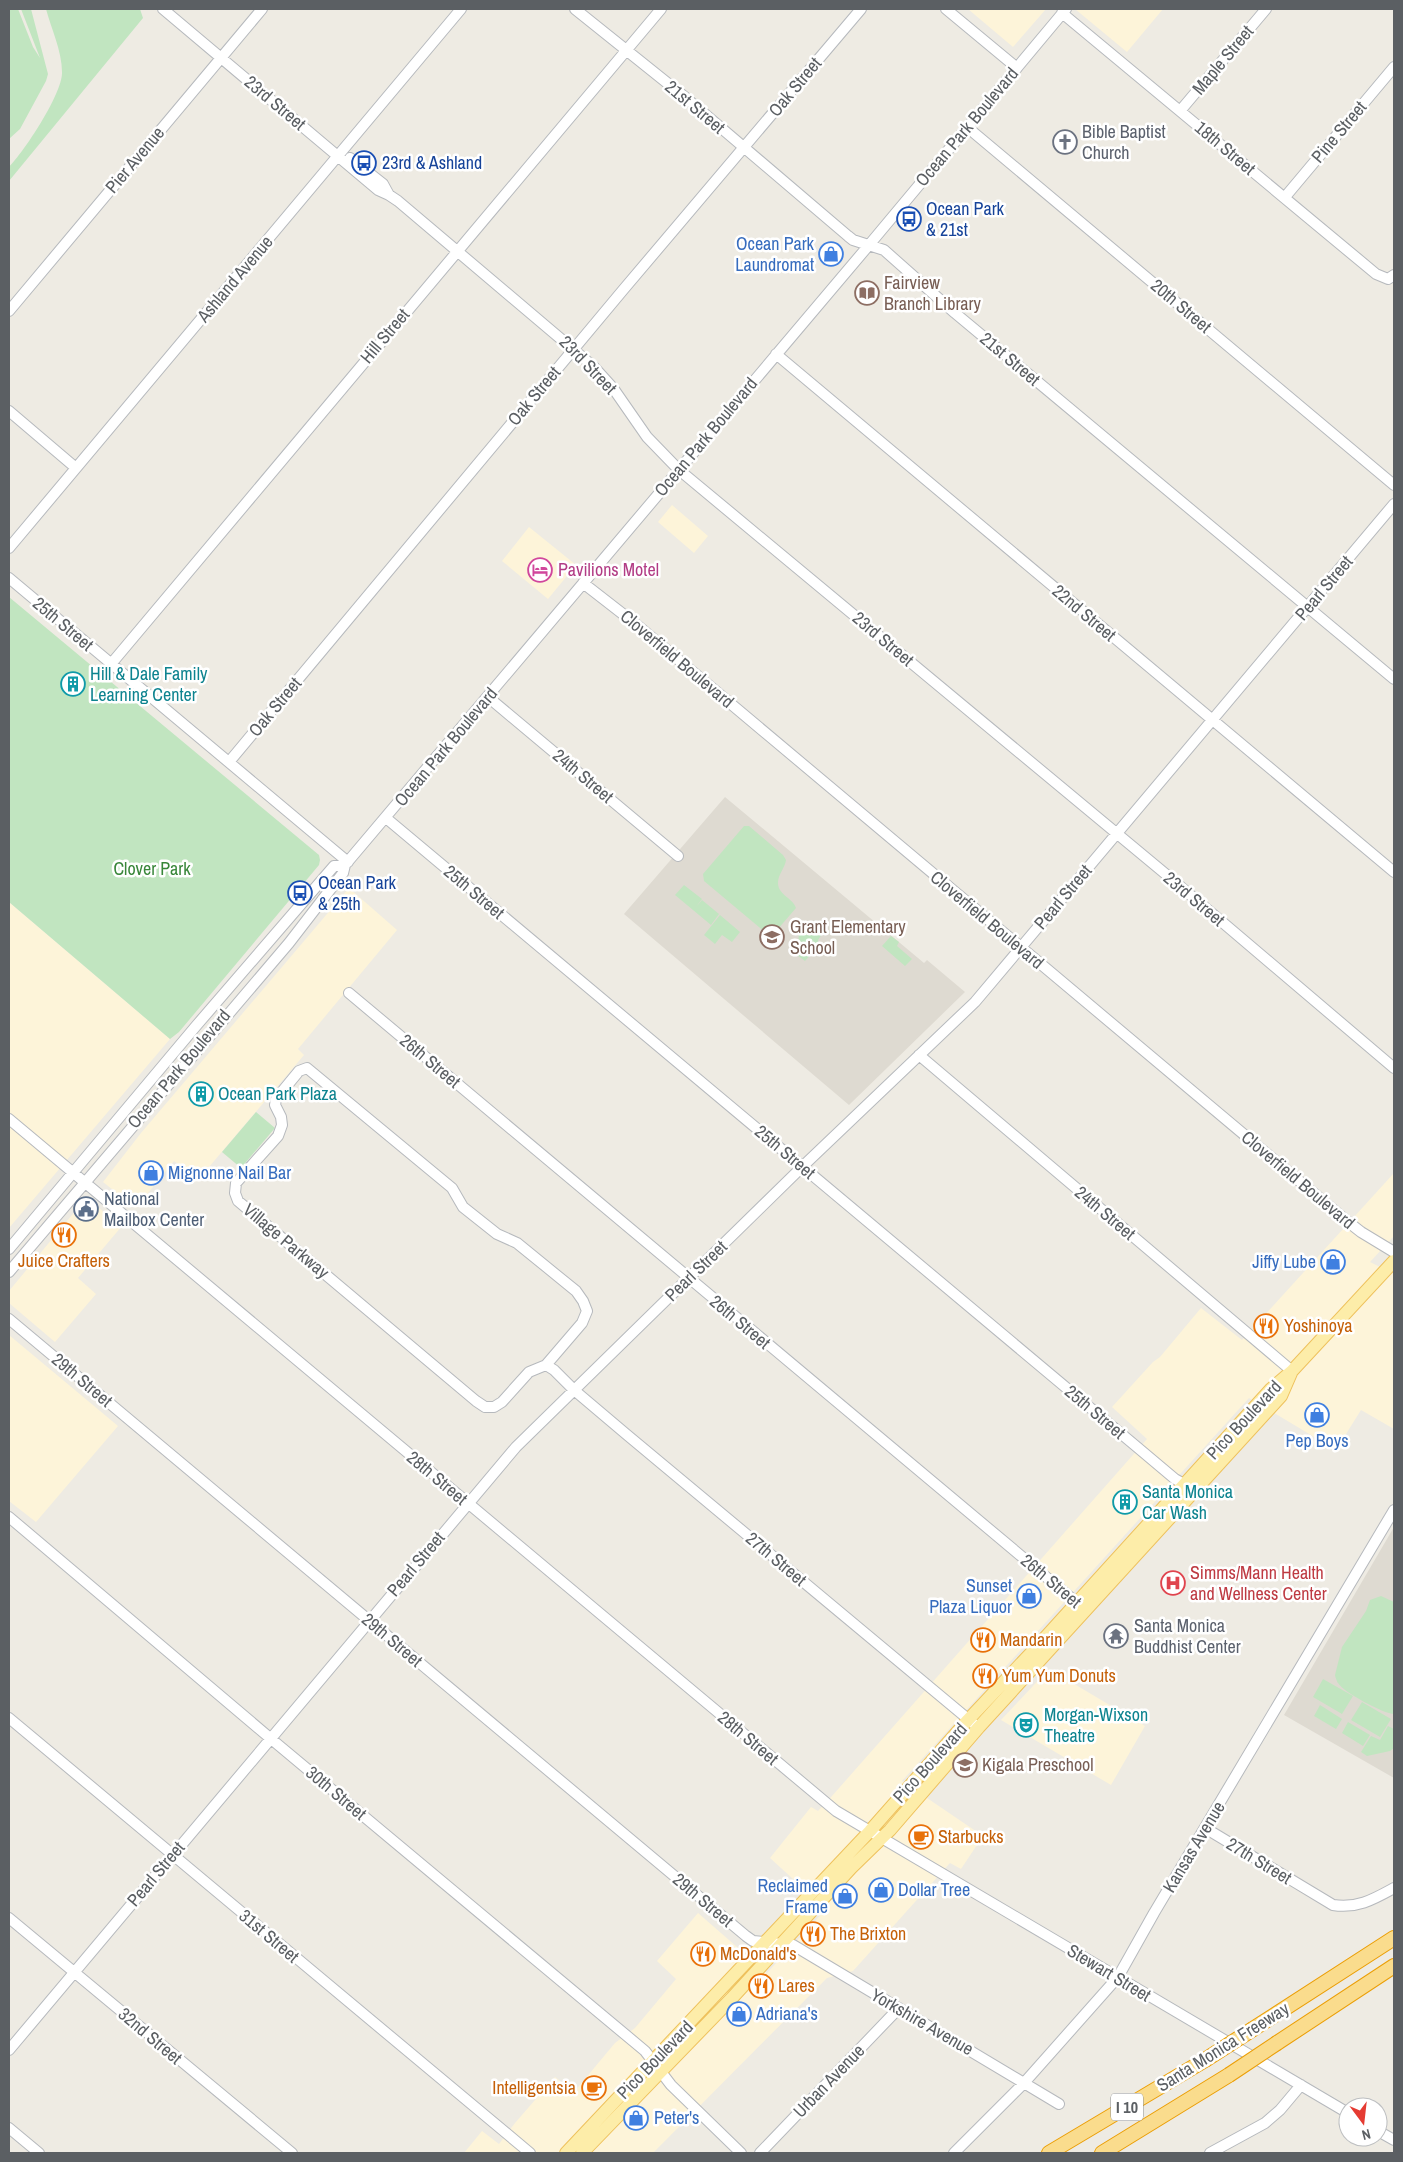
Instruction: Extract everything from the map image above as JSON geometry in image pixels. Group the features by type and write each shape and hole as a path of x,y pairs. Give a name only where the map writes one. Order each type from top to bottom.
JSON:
{"highway":[{"name":"Santa Monica Freeway","path":"1049,2153 1205,2060 1394,1938"},
{"name":"Santa Monica Freeway","path":"1102,2153 1229,2075 1394,1966"}],"main road":[{"name":"Pico Boulevard","path":"1142,1540 1184,1484 1271,1388 1292,1371 1394,1261"},
{"name":"Pico Boulevard","path":"582,2153 767,1941 870,1830 973,1724 1142,1540 1198,1487 1281,1396 1292,1371"},
{"path":"1184,1484 1198,1487"},
{"name":"Pico Boulevard","path":"566,2153 783,1943 851,1868 882,1838 973,1724"}],"street":[{"name":"23rd Street","path":"163,9 223,55"},
{"name":"23rd Street","path":"173,9 223,55 340,154 383,184 390,194 574,348 603,376 647,437 678,469 1394,1068"},
{"name":"Pier Avenue","path":"9,311 262,9"},
{"name":"Ashland Avenue","path":"9,548 461,9"},
{"name":"21st Street","path":"575,9 848,236 884,250 955,313 1394,679"},
{"name":"Hill Street","path":"111,664 661,9"},
{"name":"Oak Street","path":"228,762 574,348 861,9"},
{"path":"946,9 1017,68"},
{"name":"Maple Street","path":"1180,111 1266,9"},
{"name":"Ocean Park Boulevard","path":"9,1272 289,942 343,873 347,863 1064,11"},
{"name":"18th Street","path":"1064,11 1180,111 1376,274 1391,277"},
{"name":"Pine Street","path":"1284,197 1394,67"},
{"name":"20th Street","path":"967,127 1394,485"},
{"name":"22nd Street","path":"776,354 1394,872"},
{"path":"9,411 76,468"},
{"name":"Pearl Street","path":"9,2050 516,1447 802,1166 975,1002 1394,504"},
{"name":"25th Street","path":"9,578 347,863"},
{"name":"Cloverfield Boulevard","path":"583,583 636,625 1347,1221 1394,1252"},
{"name":"24th Street","path":"488,697 678,856"},
{"name":"25th Street","path":"386,818 1129,1441 1175,1479 1184,1484"},
{"name":"Ocean Park Boulevard","path":"9,1250 196,1026 334,866 347,863"},
{"name":"26th Street","path":"349,993 1081,1607"},
{"name":"24th Street","path":"919,1055 1292,1371"},
{"name":"Village Parkway","path":"306,1068 313,1073 452,1188 463,1207 498,1234 517,1243 576,1291 587,1311 582,1323 546,1365 529,1372 502,1402 494,1407 484,1407 238,1201 235,1193 236,1183 278,1136 282,1125 281,1117 275,1105 276,1099 299,1071 306,1068"},
{"name":"28th Street","path":"9,1119 836,1811 870,1830"},
{"name":"29th Street","path":"9,1319 746,1936 753,1941 783,1943"},
{"name":"27th Street","path":"546,1365 973,1724"},
{"name":"Kansas Avenue","path":"954,2153 1024,2083 1118,1977 1154,1913 1394,1510"},
{"name":"30th Street","path":"9,1517 645,2051 671,2085 741,2153"},
{"name":"31st Street","path":"9,1718 530,2153"},
{"name":"27th Street","path":"1205,1828 1333,1905 1352,1906 1374,1899 1394,1888"},
{"name":"Stewart Street","path":"870,1830 1338,2107"},
{"name":"32nd Street","path":"9,1918 292,2153"},
{"name":"Yorkshire Avenue","path":"783,1943 793,1946 1059,2104"},
{"name":"Urban Avenue","path":"760,2153 899,2008"},
{"path":"1210,2153 1265,2123 1280,2110 1300,2085"},
{"path":"9,2128 39,2153"}],"shaded area":[{"path":"968,9 1046,9 1013,47"},
{"path":"1075,9 1163,9 1127,52"},
{"path":"672,505 708,536 694,553 658,522"},
{"path":"529,527 576,565 548,599 502,561"},
{"name":"Grant Elementary School","path":"725,797 924,963 927,960 965,992 849,1105 624,914"},
{"path":"349,888 397,930 298,1049 304,1055 198,1180 174,1161 136,1208 103,1182 141,1133"},
{"path":"9,902 170,1039 9,1228"},
{"path":"1394,1173 1394,1236 1370,1262 1394,1274 1394,1429 1361,1410 1336,1450 1249,1398 902,1781 983,1836 961,1869 950,1863 853,1971 827,1978 653,2153 464,2153 482,2131 499,2144 555,2077 574,2092 615,2043 635,2028 676,1979 657,1961 698,1913 767,1973 826,1909 770,1858 811,1807 818,1811 832,1796 1147,1439 1112,1407 1153,1362 1160,1357 1201,1308 1242,1340"},
{"path":"86,1198 122,1226 78,1278 96,1294 55,1342 9,1303 9,1291"},
{"path":"9,1335 118,1426 36,1522 9,1501"},
{"path":"1394,1527 1394,1778 1284,1715"},
{"path":"1049,1669 1145,1726 1111,1785 1001,1720"}],"green space":[{"path":"9,9 18,9 33,47 40,58 21,9 31,9 48,74 20,129 9,139"},
{"path":"46,9 140,9 143,18 9,181 9,167 42,122 61,81 62,64"},
{"name":"Clover Park","path":"9,597 319,855 319,865 179,1032 170,1039 9,902"},
{"path":"744,826 749,826 783,855 786,860 778,883 780,891 796,908 771,937 704,881 703,874"},
{"path":"684,885 702,899 696,907 702,900 719,914 711,925 675,895"},
{"path":"720,915 740,932 732,942 722,935 715,944 704,935"},
{"path":"809,922 822,934 818,940 819,945 805,961 797,955 799,933"},
{"path":"891,936 899,942 897,946 912,959 905,966 882,946"},
{"path":"256,1112 275,1128 241,1168 222,1152"},
{"path":"1381,1596 1394,1602 1394,1714 1373,1707 1347,1692 1338,1683 1335,1675 1342,1647 1366,1611 1370,1600"},
{"path":"1323,1679 1353,1696 1342,1714 1313,1697"},
{"path":"1362,1702 1391,1719 1380,1737 1351,1720"},
{"path":"1320,1705 1342,1719 1336,1729 1314,1716"},
{"path":"1348,1722 1370,1735 1363,1746 1342,1733"},
{"path":"1388,1726 1394,1729 1394,1748 1390,1751 1367,1756 1361,1752 1371,1736 1380,1740"}],"place":[{"name":"Bible Baptist Church","path":"1065,142"},
{"name":"23rd & Ashland","path":"364,163"},
{"name":"Ocean Park & 21st","path":"909,219"},
{"name":"Ocean Park Laundromat","path":"831,254"},
{"name":"Fairview Branch Library","path":"867,293"},
{"name":"Pavilions Motel","path":"540,570"},
{"name":"Hill & Dale Family Learning Center","path":"73,684"},
{"name":"Ocean Park & 25th","path":"300,893"},
{"name":"Grant Elementary School","path":"772,937"},
{"name":"Ocean Park Plaza","path":"201,1094"},
{"name":"Mignonne Nail Bar","path":"151,1173"},
{"name":"National Mailbox Center","path":"86,1209"},
{"name":"Juice Crafters","path":"64,1235"},
{"name":"Jiffy Lube","path":"1333,1262"},
{"name":"Yoshinoya","path":"1266,1326"},
{"name":"Pep Boys","path":"1317,1415"},
{"name":"Santa Monica Car Wash","path":"1125,1502"},
{"name":"Simms/Mann Health and Wellness Center","path":"1173,1583"},
{"name":"Sunset Plaza Liquor","path":"1029,1596"},
{"name":"Santa Monica Buddhist Center","path":"1116,1636"},
{"name":"Mandarin","path":"983,1640"},
{"name":"Yum Yum Donuts","path":"985,1676"},
{"name":"Morgan-Wixson Theatre","path":"1026,1725"},
{"name":"Kigala Preschool","path":"965,1765"},
{"name":"Starbucks","path":"921,1837"},
{"name":"Dollar Tree","path":"881,1890"},
{"name":"Reclaimed Frame","path":"845,1896"},
{"name":"The Brixton","path":"813,1934"},
{"name":"McDonald's","path":"703,1954"},
{"name":"Lares","path":"761,1986"},
{"name":"Adriana's","path":"739,2014"},
{"name":"Intelligentsia","path":"594,2088"},
{"name":"Peter's","path":"636,2118"}]}
